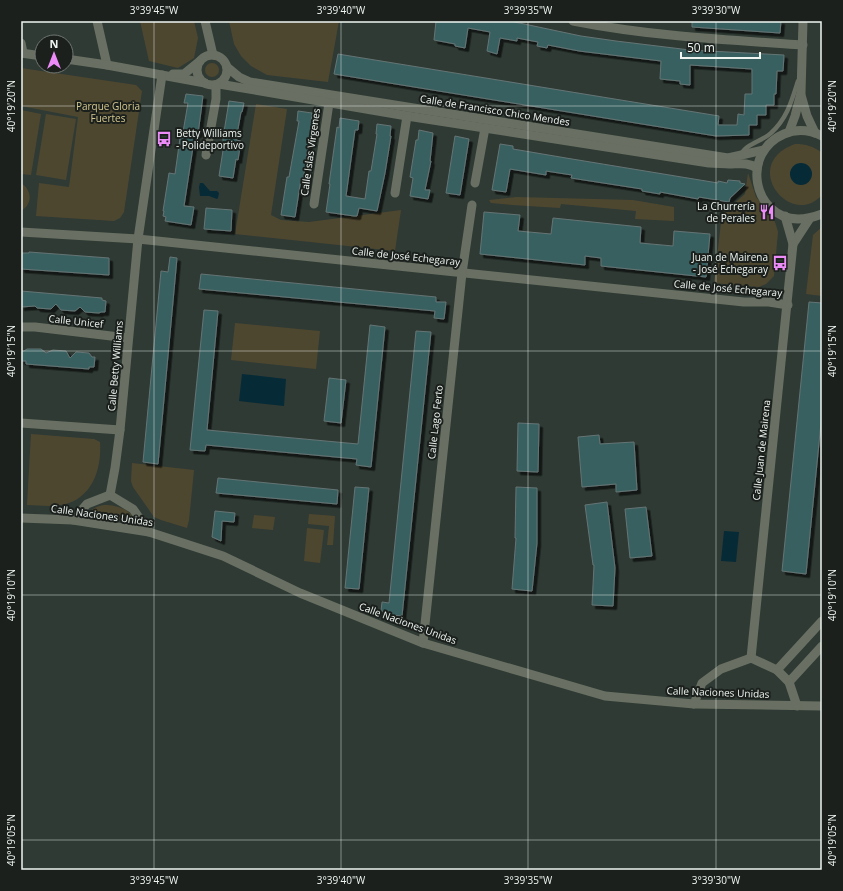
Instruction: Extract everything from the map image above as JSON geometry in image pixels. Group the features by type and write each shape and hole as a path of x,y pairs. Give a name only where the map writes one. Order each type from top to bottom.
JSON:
{"street":[{"path":"97,21 107,65"},
{"path":"205,21 213,55"},
{"path":"573,21 613,25 710,39 803,45"},
{"path":"789,132 801,94 803,21"},
{"path":"21,43 22,53 34,55"},
{"path":"74,60 162,75 209,85 217,84 226,77 227,67 222,58 208,55 184,74 162,75"},
{"path":"201,60 197,68 197,73 198,77 205,83"},
{"name":"Calle de Francisco Chico Mendes","path":"227,67 239,78 250,82 728,158 764,150"},
{"name":"Calle Betty Williams","path":"110,495 120,430 138,239 162,75"},
{"path":"206,155 216,100 217,84"},
{"name":"Calle de Francisco Chico Mendes","path":"217,84 408,116 710,163 745,163 757,168"},
{"path":"801,94 807,116 819,134"},
{"name":"Calle Islas Vírgenes","path":"314,204 328,103"},
{"path":"395,193 408,116"},
{"path":"475,183 485,128"},
{"path":"819,134 804,130 789,132 777,137 764,150 758,160 756,174 758,187 764,199 773,210 785,216 797,219 810,218 822,214"},
{"name":"Calle Lago Ferto","path":"423,643 462,273 472,204"},
{"name":"Calle Juan de Mairena","path":"751,658 793,244 785,216"},
{"name":"Calle Juan de Mairena","path":"793,244 810,218"},
{"name":"Calle de José Echegaray","path":"21,232 138,239 744,302 788,304"},
{"name":"Calle Unicef","path":"21,327 35,327 128,338"},
{"path":"21,423 120,430"},
{"path":"73,520 87,504 110,495 133,509 149,532"},
{"name":"Calle Naciones Unidas","path":"21,518 73,520 149,532 223,556 300,593 423,643 605,696 694,704 822,706"},
{"path":"777,670 822,622"},
{"path":"789,682 822,646"},
{"path":"694,704 702,683 721,669 751,658 777,670 789,682 797,706"}],"lane":[{"path":"740,156 743,150 770,135 779,125 788,111 802,69"}],"green space":[{"path":"140,21 194,21 198,38 194,58 178,68 149,61"},
{"path":"229,21 339,21 328,82 267,75 251,66 241,56 234,44"},
{"path":"209,63 215,63 219,67 219,73 215,77 209,77 205,73 205,67"},
{"name":"Parque Gloria Fuertes","path":"21,68 34,70 34,74 62,74 136,85 142,91 124,212 120,218 114,221 36,216 39,183 69,187 78,117 21,106"},
{"path":"256,104 287,109 271,215 281,220 309,222 401,210 395,251 235,234"},
{"path":"21,110 41,114 31,175 21,174"},
{"path":"46,114 76,119 66,180 36,175"},
{"path":"795,144 809,146 822,153 822,195 809,204 796,205 785,200 776,190 770,178 771,165 779,153"},
{"path":"748,173 756,197 773,217 778,232 774,276 766,284 759,287 714,283 722,214 745,194"},
{"path":"21,183 27,189 30,197 28,205 21,211"},
{"path":"516,197 633,200 674,207 674,221 635,219 636,211 561,204 560,208 512,205 491,203 489,200"},
{"path":"822,227 822,296 806,294 813,235"},
{"path":"235,323 320,331 316,369 231,360"},
{"path":"31,434 94,439 100,442 97,472 93,482 80,497 72,502 61,505 27,505"},
{"path":"132,463 194,470 187,528 154,517 133,487 131,481"},
{"path":"104,505 113,506 127,511 131,514 135,522 87,515 94,508"},
{"path":"309,514 335,516 333,545 327,545 329,526 308,524"},
{"path":"254,515 275,517 273,530 252,528"},
{"path":"307,528 324,530 320,563 304,561"}],"water":[{"path":"801,163 809,166 812,174 809,182 801,185 793,182 790,174 793,166"},
{"path":"200,183 203,183 210,191 217,191 219,193 218,198 200,196"},
{"path":"242,374 286,379 284,406 239,401"},
{"path":"724,531 739,532 736,562 721,561"}],"building":[{"path":"436,21 510,21 581,36 616,41 690,50 784,55 783,71 777,71 774,105 766,105 766,115 757,115 757,125 749,125 749,135 716,136 334,74 338,54 719,116 718,125 737,125 738,114 744,115 745,94 752,94 752,69 690,65 690,85 680,84 680,81 660,79 661,61 579,51 548,45 547,48 537,46 538,42 517,38 517,41 500,38 497,54 487,51 490,32 468,28 465,48 455,46 455,44 434,40"},
{"path":"692,21 781,21 780,33 692,27"},
{"path":"186,94 203,96 198,134 195,134 184,206 194,207 191,225 165,221 166,217 163,216 169,173 175,174 181,131 183,132 188,103 184,103"},
{"path":"229,101 244,103 236,140 241,141 233,178 219,176"},
{"path":"298,111 312,113 312,123 303,180 301,179 295,217 281,215 287,177 289,177 299,121 297,121"},
{"path":"340,118 359,121 358,130 355,130 346,196 365,199 377,134 377,124 391,126 391,136 385,173 377,211 359,208 357,216 326,212 337,127 339,128"},
{"path":"419,130 433,133 431,161 425,190 430,190 428,199 410,196 413,178 410,177"},
{"path":"455,136 469,139 460,195 446,193"},
{"path":"500,144 513,146 513,149 718,183 718,181 727,183 728,180 740,181 740,183 745,184 730,198 729,202 699,197 698,199 660,192 660,194 642,191 642,189 571,178 572,175 546,171 546,175 510,169 506,192 492,190"},
{"path":"206,208 232,210 231,231 204,229"},
{"path":"484,212 520,215 518,231 551,234 553,218 641,227 640,243 673,246 674,231 710,234 706,277 601,266 601,258 585,256 585,265 480,254"},
{"path":"29,252 109,258 109,275 21,269 21,253"},
{"path":"170,257 177,258 158,464 143,462 161,271 168,272"},
{"path":"201,274 436,297 436,302 446,302 444,319 434,318 435,311 199,289"},
{"path":"21,291 102,298 102,300 106,301 105,312 85,312 80,307 75,311 61,310 56,304 51,309 37,308 35,306 21,307"},
{"path":"809,302 822,303 822,413 806,574 782,571"},
{"path":"204,310 218,311 207,430 358,444 370,325 385,327 371,467 356,465 357,459 206,445 205,451 190,450"},
{"path":"416,331 431,332 402,616 390,615 390,612 381,611 382,602 389,603"},
{"path":"27,349 41,349 46,353 53,350 66,351 70,358 76,352 89,353 92,357 95,357 94,367 89,367 89,369 26,364 26,361 21,361 21,351"},
{"path":"329,378 346,380 341,423 324,421"},
{"path":"518,423 539,424 538,472 517,471"},
{"path":"599,435 600,444 634,442 637,490 616,492 616,484 582,487 578,437"},
{"path":"218,478 338,490 337,504 216,493"},
{"path":"355,487 369,488 359,589 345,588"},
{"path":"516,487 537,488 537,543 532,591 512,589 516,538"},
{"path":"607,502 615,568 613,606 592,605 594,565 585,505"},
{"path":"646,507 652,556 630,558 625,509"},
{"path":"215,511 235,513 234,522 222,521 221,541 212,537"}],"place":[{"name":"Betty Williams - Polideportivo","path":"164,139"},
{"name":"La Churrería de Perales","path":"767,212"},
{"name":"Juan de Mairena - José Echegaray","path":"780,263"}]}
